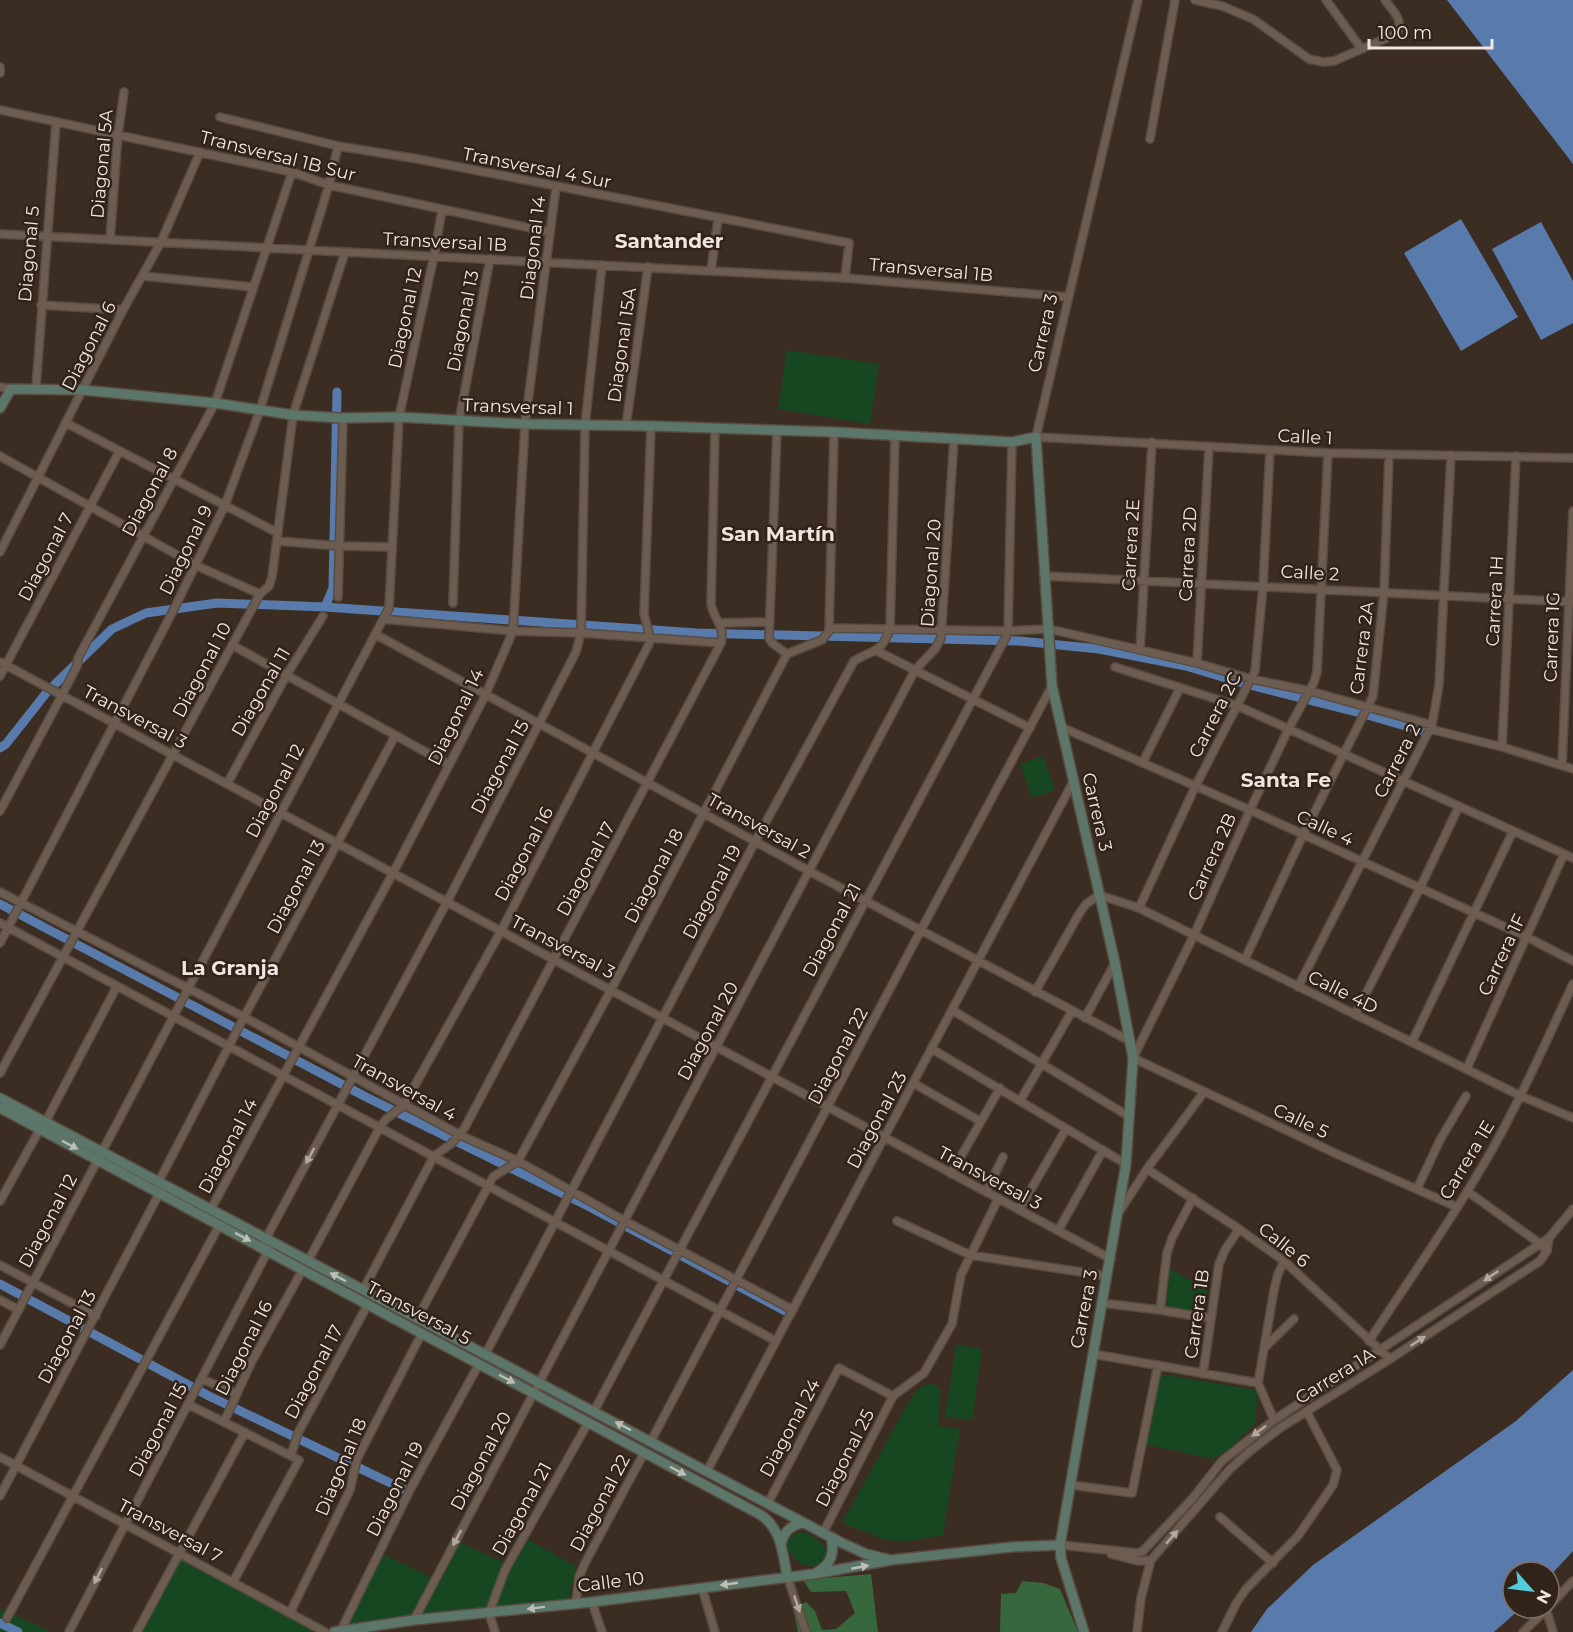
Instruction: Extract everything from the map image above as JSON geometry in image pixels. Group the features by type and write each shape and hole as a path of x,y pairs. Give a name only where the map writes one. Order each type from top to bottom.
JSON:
{"street":[{"name":"Carrera 3","path":"1084,1632 1061,1558 1060,1545 1119,1214 1126,1164 1134,1058 1115,963 1052,686 1036,437 1138,0"},
{"path":"1150,139 1175,0"},
{"path":"1195,0 1222,6 1253,19 1309,59 1323,62 1334,61 1396,34 1400,28 1400,21 1385,0"},
{"path":"1326,0 1361,48"},
{"name":"Diagonal 5A","path":"110,240 118,134 124,92"},
{"name":"Transversal 1B Sur","path":"0,110 292,172 329,185 549,232"},
{"name":"Transversal 4 Sur","path":"220,117 338,146 418,159 849,243 845,278"},
{"name":"Diagonal 5","path":"36,388 56,123"},
{"name":"Diagonal 9","path":"0,943 173,611 225,506 260,410 329,185 338,146"},
{"name":"Diagonal 6","path":"0,552 123,310 161,242 200,152"},
{"name":"Diagonal 8","path":"0,811 59,693 78,662 215,403 292,172"},
{"name":"Diagonal 14","path":"211,1209 393,873 485,696 513,631 525,424 556,187"},
{"name":"Diagonal 12","path":"0,1345 389,608 399,417 442,210"},
{"path":"711,271 718,219"},
{"name":"Transversal 1B","path":"0,234 845,278 1068,297"},
{"name":"Diagonal 10","path":"0,1073 260,594 269,586 293,415 345,252"},
{"name":"Diagonal 13","path":"453,603 459,421 490,259"},
{"name":"Diagonal 15","path":"69,1632 200,1383 341,1096 447,902 576,652 581,630 585,426 602,265"},
{"name":"Diagonal 15A","path":"626,426 648,267"},
{"path":"143,276 254,286"},
{"path":"41,305 123,310"},
{"name":"Transversal 1","path":"0,387 83,390 215,403 293,415 342,418 399,417 525,424 834,432 1012,442 1036,437"},
{"path":"0,408 11,388"},
{"path":"338,597 342,418"},
{"path":"66,423 278,533"},
{"path":"648,634 644,614 651,426"},
{"name":"Diagonal 17","path":"363,1290 434,1156 458,1137 555,960 721,640 720,625 712,612 711,604 715,429"},
{"path":"777,430 769,638 787,654 822,640 829,629 834,432"},
{"name":"Diagonal 19","path":"486,1353 755,842 854,662 877,651 885,641 889,630 895,437"},
{"name":"Calle 1","path":"1036,437 1389,456 1573,458"},
{"name":"Diagonal 20","path":"414,1620 915,670 935,649 942,634 954,438"},
{"path":"1007,634 1012,442"},
{"name":"Carrera 2E","path":"1140,650 1152,442"},
{"name":"Carrera 2D","path":"1197,663 1209,447"},
{"name":"Carrera 2C","path":"1139,908 1196,786 1251,680 1257,662 1270,450"},
{"name":"Diagonal 7","path":"0,676 3,664 119,452"},
{"name":"Carrera 2B","path":"1134,1058 1317,672 1328,453"},
{"name":"Carrera 2","path":"1298,987 1430,729 1439,685 1451,455"},
{"path":"0,456 195,565 260,594"},
{"name":"Carrera 2A","path":"1245,959 1303,835 1373,696 1384,592 1389,456"},
{"name":"Carrera 1H","path":"1502,747 1516,456"},
{"name":"Carrera 1G","path":"1562,765 1571,602 1573,510"},
{"path":"277,541 392,547"},
{"name":"Calle 2","path":"1045,576 1445,596 1510,597 1571,602"},
{"name":"Diagonal 11","path":"227,784 286,676 323,616"},
{"path":"384,617 513,631 581,630 721,640"},
{"path":"720,625 769,624"},
{"path":"829,629 942,634 1049,632 1197,663 1251,680 1368,708 1430,729 1502,747 1573,769"},
{"name":"Transversal 2","path":"375,634 809,872 1130,1041"},
{"name":"Diagonal 16","path":"233,1582 299,1460 224,1422 252,1361 380,1127 386,1119 402,1107 501,931 649,644 648,634"},
{"name":"Diagonal 21","path":"594,1411 1007,634"},
{"path":"232,645 449,765"},
{"path":"877,651 1030,728"},
{"name":"Diagonal 18","path":"516,1163 611,990 787,654"},
{"name":"Transversal 3","path":"3,664 1111,1259"},
{"path":"1115,667 1238,706 1573,858"},
{"name":"Diagonal 22","path":"651,1441 1052,686"},
{"path":"1143,762 1180,688"},
{"name":"Calle 4","path":"1061,727 1362,861 1527,937 1573,961"},
{"name":"Diagonal 13","path":"159,1181 243,1018 395,736"},
{"name":"Diagonal 23","path":"707,1471 1073,782"},
{"path":"1355,1015 1459,806"},
{"path":"1412,1042 1513,831"},
{"name":"Carrera 1F","path":"1467,1068 1564,854"},
{"name":"Transversal 4","path":"0,892 75,934 243,1018 350,1080 458,1137 516,1163 735,1282 793,1310"},
{"path":"1035,992 1079,914 1086,904 1099,895"},
{"name":"Calle 4D","path":"1099,895 1139,908 1521,1096 1573,1118"},
{"path":"0,923 10,924 117,986 175,1015 776,1341"},
{"path":"1084,1018 1115,963"},
{"name":"Carrera 1E","path":"1368,1341 1467,1191 1521,1096 1573,984"},
{"path":"0,1201 117,986"},
{"path":"952,1010 1130,1117"},
{"path":"1020,1101 1072,1011"},
{"path":"932,1049 1126,1164"},
{"name":"Calle 5","path":"1134,1058 1339,1155 1457,1207"},
{"path":"913,1083 980,1121"},
{"path":"951,1174 1000,1088"},
{"path":"1119,1214 1147,1169 1204,1092"},
{"path":"1417,1189 1440,1140 1466,1096"},
{"name":"Transversal 5","path":"0,1098 43,1125 219,1224 363,1290 804,1523"},
{"name":"Transversal 5","path":"0,1108 43,1125"},
{"path":"1018,1210 1066,1128"},
{"path":"1058,1231 1103,1150"},
{"name":"Transversal 5","path":"99,1155 159,1181 211,1209 267,1245"},
{"path":"986,1192 1003,1157"},
{"path":"417,1319 493,1177 516,1163"},
{"name":"Calle 6","path":"1147,1169 1284,1261 1390,1359"},
{"path":"1467,1191 1547,1251"},
{"name":"Diagonal 13","path":"0,1496 160,1192"},
{"path":"1160,1310 1167,1253 1172,1238 1193,1198"},
{"path":"893,1396 924,1373 952,1324 958,1286 970,1255 998,1199"},
{"name":"Carrera 1A","path":"1084,1547 1138,1553 1143,1551 1192,1499 1222,1461 1274,1420 1549,1238 1573,1209"},
{"path":"897,1221 970,1255 1107,1276"},
{"path":"8,1618 219,1224"},
{"name":"Carrera 1B","path":"1203,1374 1219,1264 1239,1229"},
{"path":"1547,1251 1549,1238"},
{"name":"Carrera 1A","path":"1137,1632 1141,1598 1151,1560 1230,1469 1280,1428 1540,1262 1547,1251"},
{"path":"1274,1420 1258,1383 1274,1290 1284,1261"},
{"path":"0,1265 31,1285 94,1318"},
{"name":"Transversal 5","path":"306,1265 368,1304 422,1334 761,1515 774,1526 781,1544 787,1576"},
{"path":"0,1300 19,1310"},
{"path":"1102,1303 1211,1317"},
{"name":"Diagonal 17","path":"291,1455 298,1433 368,1304"},
{"path":"1264,1348 1294,1319"},
{"name":"Diagonal 18","path":"290,1613 350,1490 357,1459 422,1334"},
{"path":"1093,1354 1258,1383"},
{"name":"Diagonal 19","path":"338,1631 411,1488 479,1364"},
{"path":"1071,1485 1132,1493 1158,1365"},
{"name":"Diagonal 24","path":"768,1503 839,1368 893,1396"},
{"path":"200,1383 237,1394"},
{"name":"Diagonal 25","path":"827,1535 893,1396"},
{"path":"190,1402 224,1422"},
{"path":"1222,1632 1246,1589 1298,1536 1333,1485 1337,1470 1307,1412"},
{"name":"Diagonal 21","path":"489,1613 505,1570 588,1423"},
{"path":"137,1632 245,1432"},
{"name":"Diagonal 22","path":"576,1603 579,1576 644,1453"},
{"name":"Transversal 7","path":"0,1457 325,1632"},
{"path":"1220,1517 1273,1563"},
{"path":"781,1544 788,1529 795,1524 804,1523"},
{"name":"Calle 10","path":"804,1523 854,1549 891,1560"},
{"path":"814,1574 828,1563 832,1555 833,1546 827,1535"},
{"name":"Calle 10","path":"338,1631 376,1629 414,1620 592,1602 814,1574 891,1560 1012,1547 1060,1545 1084,1547"},
{"path":"1084,1547 1138,1561 1151,1560"},
{"path":"787,1576 806,1632"},
{"path":"1561,1594 1573,1581"},
{"path":"702,1588 715,1632"},
{"path":"592,1602 602,1632"},
{"path":"489,1613 495,1632"},
{"path":"1523,1632 1536,1620"}],"green space":[{"path":"787,350 879,364 870,424 778,409"},
{"path":"1043,756 1055,790 1032,798 1020,764"},
{"path":"1170,1269 1208,1290 1203,1313 1166,1306"},
{"path":"956,1345 982,1349 972,1420 945,1417"},
{"path":"1159,1374 1257,1390 1256,1423 1227,1451 1212,1459 1145,1444"},
{"path":"931,1383 941,1390 938,1426 960,1429 943,1535 907,1541 886,1540 842,1523 912,1396 920,1388"},
{"path":"800,1532 818,1540 826,1550 825,1560 819,1565 805,1565 792,1556 788,1543 791,1537"},
{"path":"527,1539 577,1567 568,1600 421,1616 459,1542 512,1566"},
{"path":"179,1554 325,1632 138,1632"},
{"path":"383,1554 434,1579 413,1618 345,1628"},
{"path":"871,1574 878,1632 798,1632 793,1609 806,1602 815,1611 822,1630 836,1629 855,1613 846,1591 811,1592 803,1580"},
{"path":"1022,1581 1043,1583 1060,1589 1078,1632 1000,1632 1001,1594 1016,1593"},
{"path":"0,1609 52,1632 0,1632"}],"water":[{"path":"1447,0 1573,0 1573,164"},
{"path":"1461,219 1518,317 1461,351 1404,253"},
{"path":"1541,222 1573,281 1573,323 1541,340 1492,249"},
{"path":"1573,1370 1573,1551 1561,1564 1561,1560 1501,1560 1501,1620 1508,1620 1494,1632 1251,1632 1267,1609 1313,1565 1516,1421"}],"waterway":[{"path":"325,607 333,588 337,392"},
{"path":"0,748 6,744 47,692 112,629 146,613 217,603 325,607 697,633 1020,641 1099,649 1186,666 1426,732"},
{"path":"0,904 366,1097 588,1206 789,1313"},
{"path":"0,1284 209,1396 405,1490"},
{"path":"0,1623 18,1632"}],"district":[{"name":"Santander","path":"669,241"},
{"name":"San Martín","path":"778,534"},
{"name":"Santa Fe","path":"1286,780"},
{"name":"La Granja","path":"230,968"}]}
